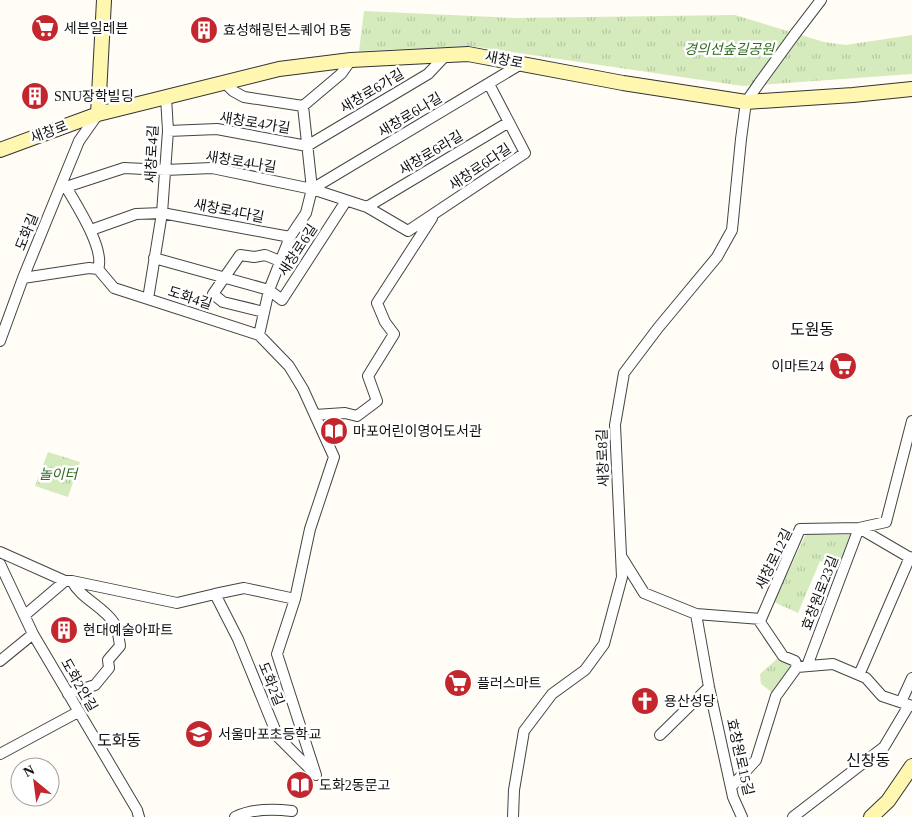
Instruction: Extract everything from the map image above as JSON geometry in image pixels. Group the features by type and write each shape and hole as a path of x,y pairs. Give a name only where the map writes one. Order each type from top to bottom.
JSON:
{"main road":[{"path":"98,114 104,0"},
{"name":"새창로","path":"0,150 98,114 279,69 351,60 468,54 623,83 746,102 912,89"},
{"path":"871,817 888,802 912,766"}],"street":[{"path":"746,102 821,0"},
{"name":"새창로6가길","path":"307,146 428,74 446,55"},
{"path":"224,82 233,91 244,97 304,106 341,74 351,60"},
{"name":"새창로6나길","path":"312,189 522,64"},
{"name":"새창로6다길","path":"312,189 367,207 408,231 525,153 489,84"},
{"name":"새창로4길","path":"148,299 162,212 166,170 168,131 166,97"},
{"name":"새창로8길","path":"513,817 514,790 524,731 552,694 585,670 604,644 622,577 615,425 624,373 658,328 717,257 732,230 746,102"},
{"path":"259,335 268,290 290,237 306,213 312,189 304,106"},
{"name":"도화길","path":"0,341 3,319 64,184 79,141 98,114"},
{"name":"새창로6라길","path":"367,207 509,122"},
{"name":"새창로4가길","path":"168,131 218,129 307,146"},
{"path":"23,278 89,268 98,269 100,262 90,230 64,184 124,168 166,170"},
{"name":"새창로4나길","path":"166,170 212,168 312,189"},
{"name":"새창로6길","path":"268,290 282,300 346,200"},
{"path":"90,230 136,214 162,212"},
{"name":"새창로4다길","path":"162,212 290,237"},
{"name":"새창로6다길","path":"315,415 345,413 357,416 377,401 368,376 394,334 385,322 377,303 436,213"},
{"name":"새창로6길","path":"223,277 240,255 254,258 265,255 280,260"},
{"path":"154,258 268,290"},
{"name":"도화4길","path":"98,269 114,288 259,335 289,366 303,389 334,457 310,529 295,599 278,654 316,775"},
{"path":"223,277 213,294 224,302 264,312"},
{"name":"새창로12길","path":"758,619 761,620 800,530 859,528 886,522 912,421"},
{"path":"859,528 911,558 859,676"},
{"name":"효창원로23길","path":"731,787 756,760 776,696 802,667 859,528"},
{"path":"0,552 68,581 177,603 244,588 295,599"},
{"path":"620,555 644,593 696,614 758,619 783,656 795,661 802,667 833,664 866,678 882,696 907,704"},
{"name":"도화2안길","path":"0,564 33,634 137,810 139,817"},
{"path":"25,615 68,581"},
{"path":"68,581 97,605 115,624 120,646 108,660 109,668 95,685 68,694"},
{"name":"도화2길","path":"215,594 238,639 278,737 316,775"},
{"name":"효창원로15길","path":"696,614 709,688 733,797 742,817"},
{"path":"0,661 33,634"},
{"path":"793,817 884,747 907,704 912,678"},
{"path":"660,735 709,688"},
{"path":"0,754 45,728 78,712"},
{"path":"235,817 242,814 292,811"}],"green space":[{"name":"경의선숲길공원","path":"364,11 513,18 735,15 824,42 846,45 912,35 912,74 743,86 470,46 359,51"},
{"name":"놀이터","path":"48,452 80,462 68,497 35,486"},
{"path":"806,534 854,535 839,568 820,561 798,613 774,602"},
{"path":"778,658 794,668 774,694 761,684 760,674"}],"place":[{"name":"세븐일레븐","path":"45,28"},
{"name":"효성해링턴스퀘어 B동","path":"204,30"},
{"name":"SNU장학빌딩","path":"35,96"},
{"name":"이마트24","path":"843,366"},
{"name":"마포어린이영어도서관","path":"334,431"},
{"name":"현대예술아파트","path":"64,630"},
{"name":"플러스마트","path":"458,683"},
{"name":"용산성당","path":"645,701"},
{"name":"서울마포초등학교","path":"199,734"},
{"name":"도화2동문고","path":"300,785"}],"district":[{"name":"도원동","path":"812,329"},
{"name":"도화동","path":"119,740"},
{"name":"신창동","path":"868,760"}]}
